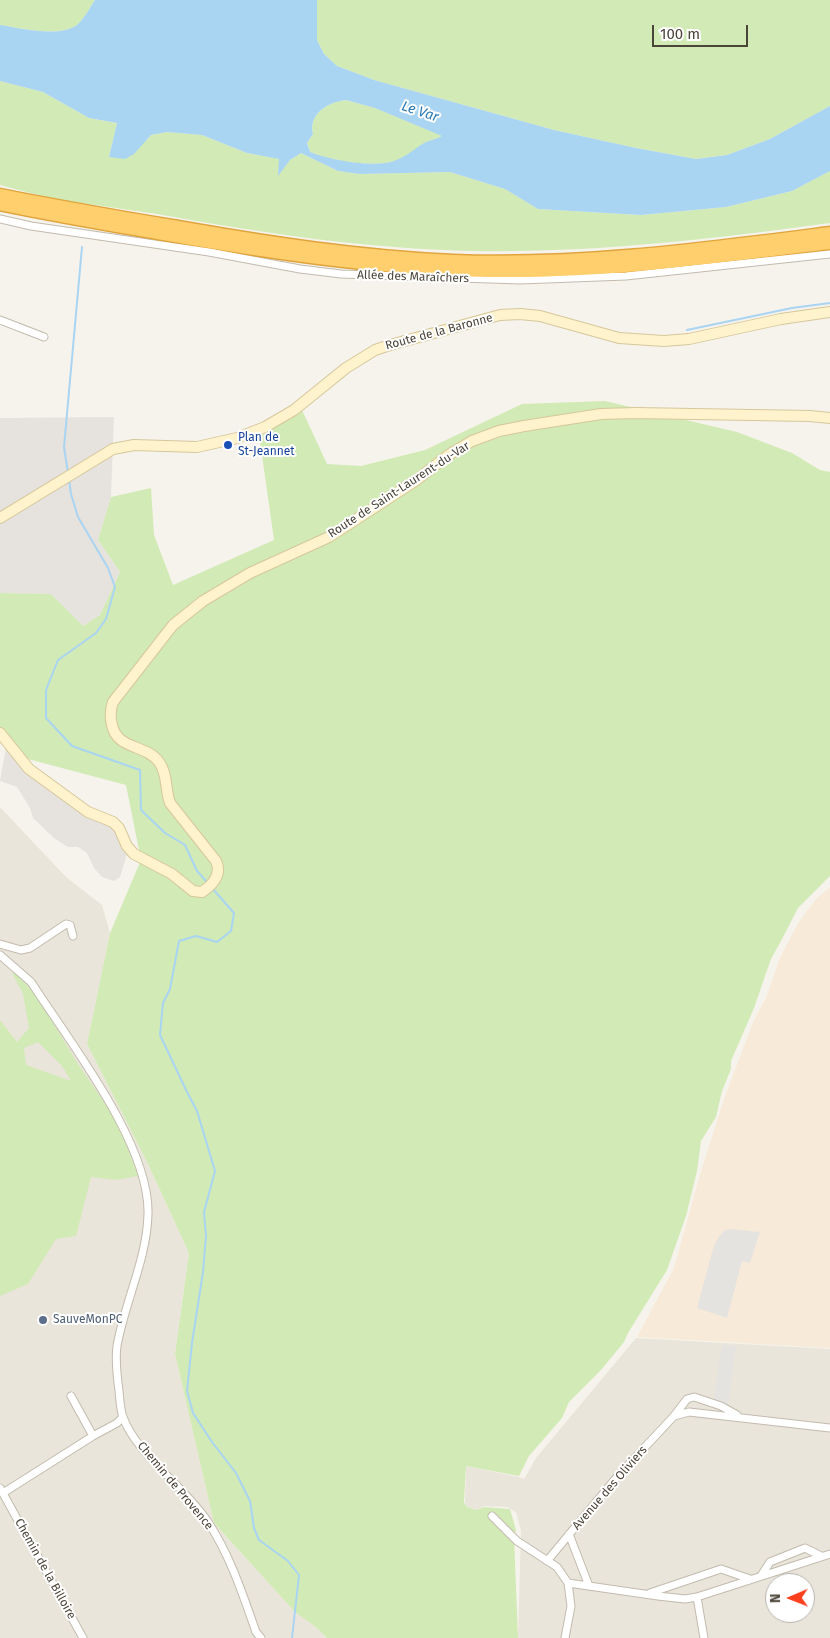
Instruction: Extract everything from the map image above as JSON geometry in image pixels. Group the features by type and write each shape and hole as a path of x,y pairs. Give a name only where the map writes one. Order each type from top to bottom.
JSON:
{"highway":[{"path":"0,194 61,207 295,247 344,253 454,261 555,261 639,256 830,234"},
{"path":"0,204 293,256 381,266 454,270 517,271 592,268 830,243"}],"street":[{"name":"Allée des Maraîchers","path":"0,219 31,226 210,252 300,269 340,274 520,280 607,277 830,254"},
{"name":"Route de la Baronne","path":"0,518 103,454 123,446 197,447 237,438 265,427 294,410 340,372 375,350 398,342 500,315 540,316 619,338 664,342 689,339 781,319 830,312"},
{"path":"0,320 44,336"},
{"name":"Route de Saint-Laurent-du-Var","path":"0,733 29,769 88,812 113,822 119,828 127,846 139,858 172,874 200,893 205,891 218,875 219,867 212,855 170,803 166,792 164,772 160,763 146,752 121,741 114,732 110,717 113,702 174,625 188,613 218,592 250,574 328,537 415,481 450,454 472,441 499,431 586,416 624,413 830,418"},
{"path":"0,944 21,950 30,948 66,924 70,925 74,936"},
{"name":"Chemin de Provence","path":"0,955 31,982 115,1111 135,1154 145,1183 148,1212 147,1233 117,1347 118,1384 123,1416 136,1440 207,1520 226,1553 256,1632 261,1638"},
{"path":"71,1396 93,1436"},
{"name":"Avenue des Oliviers","path":"547,1561 616,1477 674,1416 687,1399 694,1396 721,1406 740,1417"},
{"name":"Avenue des Oliviers","path":"674,1416 689,1412 830,1428"},
{"name":"Chemin de la Billoire","path":"83,1638 1,1491 117,1423 123,1416"},
{"path":"492,1516 517,1541 557,1567 568,1583 571,1606 565,1638"},
{"path":"569,1534 589,1586"},
{"path":"761,1576 770,1562 805,1548 821,1556"},
{"path":"568,1583 685,1599 697,1597 830,1554"},
{"path":"647,1594 720,1569 750,1579"},
{"path":"697,1597 704,1638"}],"shaded area":[{"path":"114,417 111,497 98,540 120,572 100,615 83,626 51,594 0,593 0,418"},
{"path":"6,747 112,826 127,854 120,877 114,881 102,877 94,868 87,853 78,847 68,847 55,839 33,818 30,808 17,787 0,781"},
{"path":"0,807 66,877 102,905 110,933 87,1044 147,1162 189,1253 175,1354 214,1523 295,1612 327,1638 0,1638"},
{"path":"830,887 830,1348 637,1337 674,1268 699,1178 723,1102 753,1022 766,998 780,958 798,923 816,899"},
{"path":"728,1229 760,1232 750,1263 742,1261 727,1318 697,1308 713,1249 718,1238"},
{"path":"636,1338 830,1349 830,1638 518,1638 521,1531 516,1512 507,1507 484,1506 476,1510 467,1507 465,1502 466,1466 524,1479 536,1458"},
{"path":"722,1345 736,1346 728,1405 714,1399"}],"green space":[{"path":"0,0 95,0 77,25 69,29 50,32 0,25"},
{"path":"317,0 830,0 830,106 770,139 727,155 696,159 636,148 554,130 374,80 337,66 324,54 317,40"},
{"path":"0,81 43,92 89,118 117,123 109,157 147,140 151,135 167,132 202,135 247,153 280,159 278,175 290,160 301,153 338,171 360,174 450,172 505,189 538,209 641,215 726,207 792,191 830,171 830,223 652,244 608,247 519,251 434,250 315,239 61,200 0,185"},
{"path":"346,100 375,108 443,136 425,143 405,157 384,163 358,163 332,159 310,152 307,143 313,134 312,127 316,115 326,106"},
{"path":"605,401 737,432 792,453 820,470 830,472 830,876 798,908 771,959 754,1008 731,1061 731,1069 722,1091 716,1117 701,1141 697,1171 686,1216 667,1270 624,1342 601,1370 569,1402 562,1418 529,1456 519,1476 466,1466 464,1502 467,1507 476,1510 484,1507 510,1509 516,1530 514,1537 518,1638 327,1638 295,1612 214,1523 175,1354 189,1253 147,1162 87,1044 110,933 141,860 126,785 28,759 0,736 0,593 51,594 83,626 100,615 120,572 98,540 111,497 151,488 154,535 173,585 274,540 259,434 302,410 327,464 361,466 425,450 522,404"},
{"path":"12,973 17,974 38,998 78,1064 119,1124 138,1176 115,1180 91,1177 76,1236 56,1239 28,1284 0,1296 0,1020 17,1042 29,1028 23,994","holes":["38,1042 62,1066 71,1081 26,1065 24,1048"]}],"water":[{"name":"Le Var","path":"95,0 317,0 317,40 324,54 337,66 374,80 554,130 696,159 727,155 770,139 830,106 830,171 792,191 726,207 641,215 538,209 505,189 450,172 360,174 338,171 301,153 290,160 278,176 279,159 247,153 202,135 167,132 151,135 134,154 125,159 109,157 117,123 89,118 43,92 0,81 0,25 50,32 69,29 80,22","holes":["346,100 375,108 442,136 424,143 394,161 385,163 352,162 310,152 307,143 313,134 312,127 316,115 326,106"]}],"waterway":[{"path":"68,473 64,447 82,247"},
{"path":"687,330 792,308 830,303"},
{"path":"69,480 78,517 108,568 115,587 106,619 96,633 58,660 46,690 46,718 72,746 140,770 141,810 165,833 185,845 197,871 207,882"},
{"path":"212,888 234,913 231,931 217,942 196,936 179,941 170,989 163,1003 160,1035 197,1111 215,1171 204,1212 206,1236 203,1272 187,1391 193,1413 236,1473 250,1501 254,1528 259,1540 288,1561 299,1575 292,1638"}],"place":[{"name":"Plan de St-Jeannet","path":"228,445"},
{"name":"SauveMonPC","path":"43,1320"}]}
